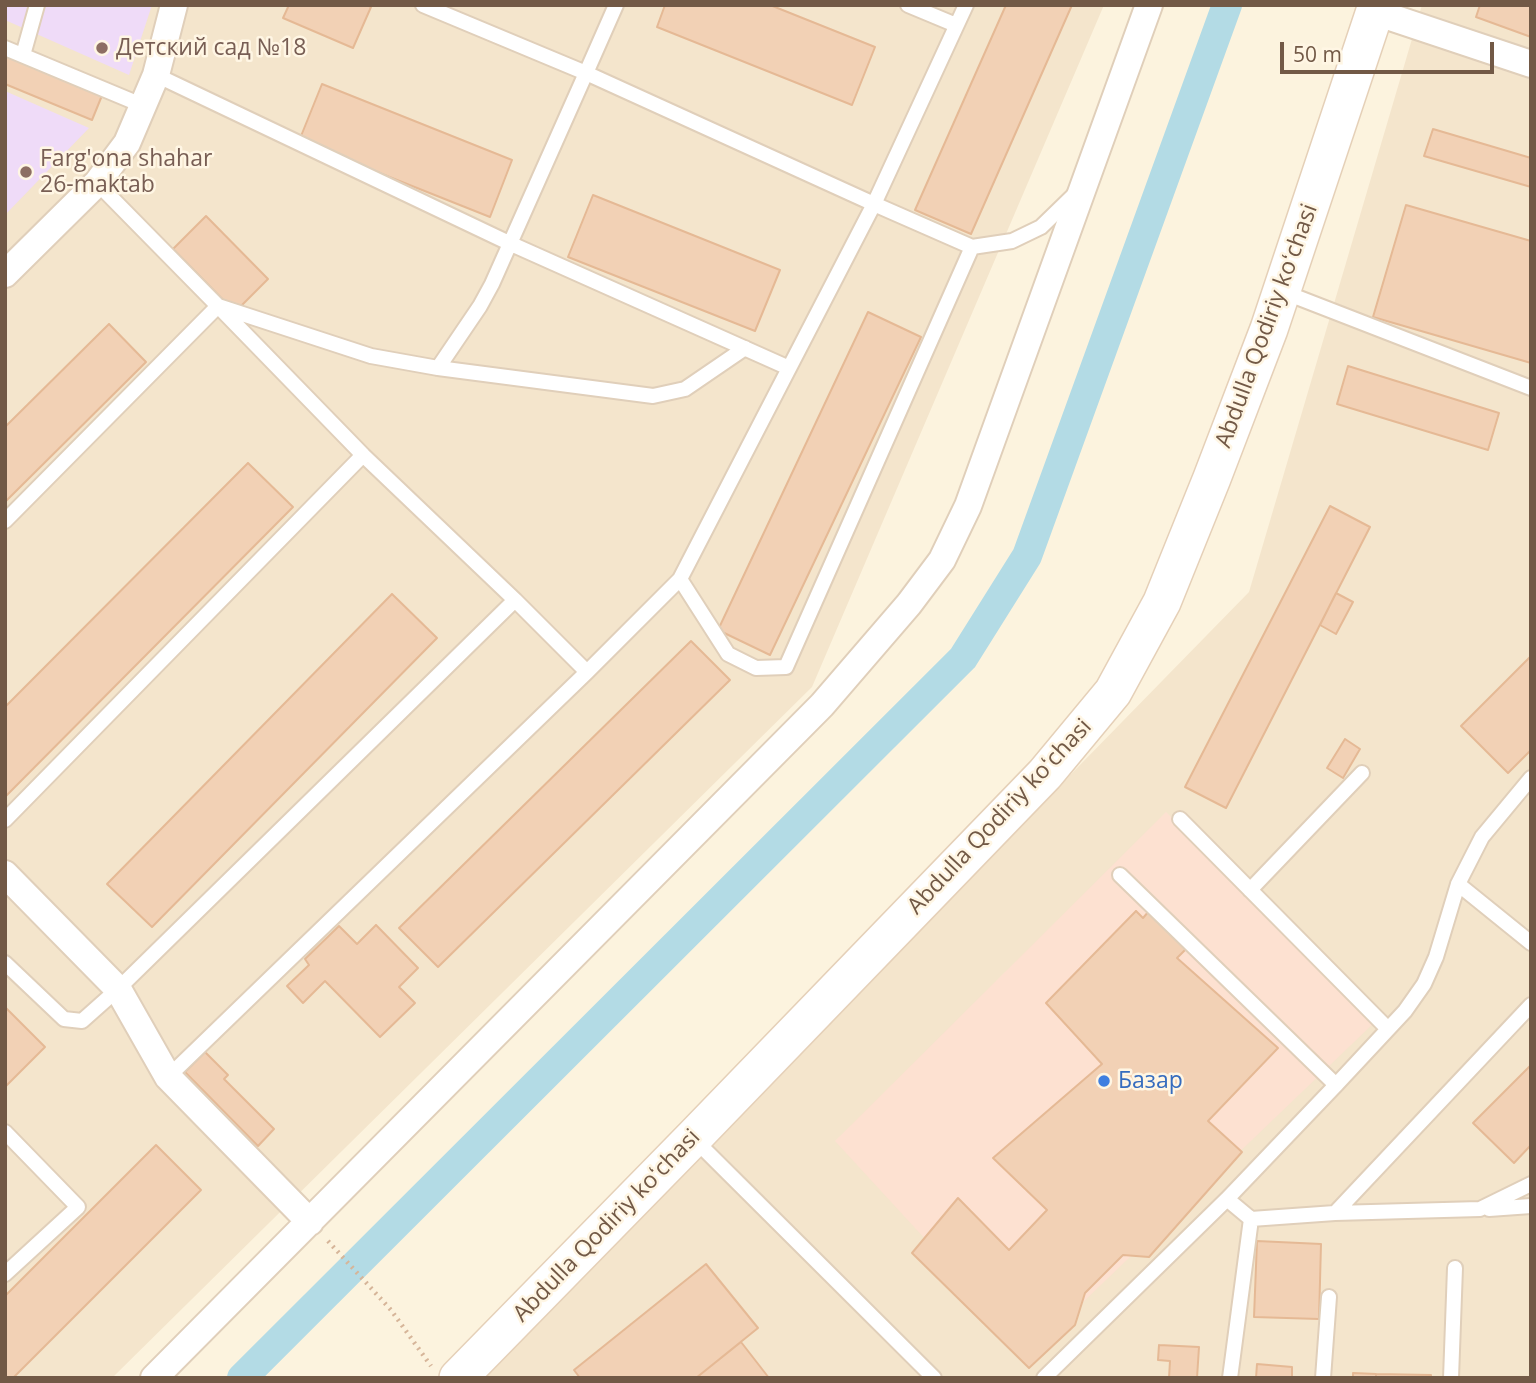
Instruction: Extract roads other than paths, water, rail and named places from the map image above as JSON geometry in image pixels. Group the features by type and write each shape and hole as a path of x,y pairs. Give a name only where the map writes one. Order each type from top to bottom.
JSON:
{"street":[{"path":"5,274 97,183 127,143 156,75 174,5"},
{"path":"154,1378 822,705 909,604 942,560 968,506 1149,5"},
{"path":"1376,9 1531,64"},
{"name":"Abdulla Qodiriy koʻchasi","path":"445,1372 693,1138 1045,774 1113,692 1162,602 1212,478 1269,329 1376,9"},
{"path":"5,874 118,989 168,1077 310,1222"}],"lane":[{"path":"23,55 37,5"},
{"path":"423,5 586,73 972,247 1012,241 1041,227 1084,186"},
{"path":"438,368 481,306 492,284 615,5"},
{"path":"908,5 956,25"},
{"path":"168,1077 680,579 874,204 966,5"},
{"path":"5,48 144,106"},
{"path":"156,75 509,243 789,368"},
{"path":"97,183 363,455 587,672"},
{"path":"680,579 728,654 756,668 786,667 972,247"},
{"path":"1281,291 1531,388"},
{"path":"218,306 371,356 438,368 653,396 685,389 746,348"},
{"path":"5,521 218,306"},
{"path":"5,820 363,455"},
{"path":"5,963 64,1019 82,1021 118,989 515,600"},
{"path":"1250,890 1362,773"},
{"path":"1044,1378 1227,1199 1405,1012 1424,985 1436,957 1458,884 1482,837 1531,778"},
{"path":"1180,819 1388,1030"},
{"path":"1120,875 1336,1085"},
{"path":"1458,884 1531,943"},
{"path":"1335,1213 1531,1005"},
{"path":"5,1132 78,1207 5,1274"},
{"path":"693,1138 934,1378"},
{"path":"1480,1209 1531,1184"},
{"path":"1227,1199 1251,1219 1531,1206"},
{"path":"1230,1378 1251,1219"},
{"path":"1451,1378 1455,1268"},
{"path":"1323,1378 1329,1297"}],"waterway":[{"path":"242,1378 963,658 1027,556 1227,5"}],"place":[{"name":"Детский сад №18","path":"102,48"},
{"name":"Farg'ona shahar 26-maktab","path":"26,172"},
{"name":"Базар","path":"1104,1081"}]}
